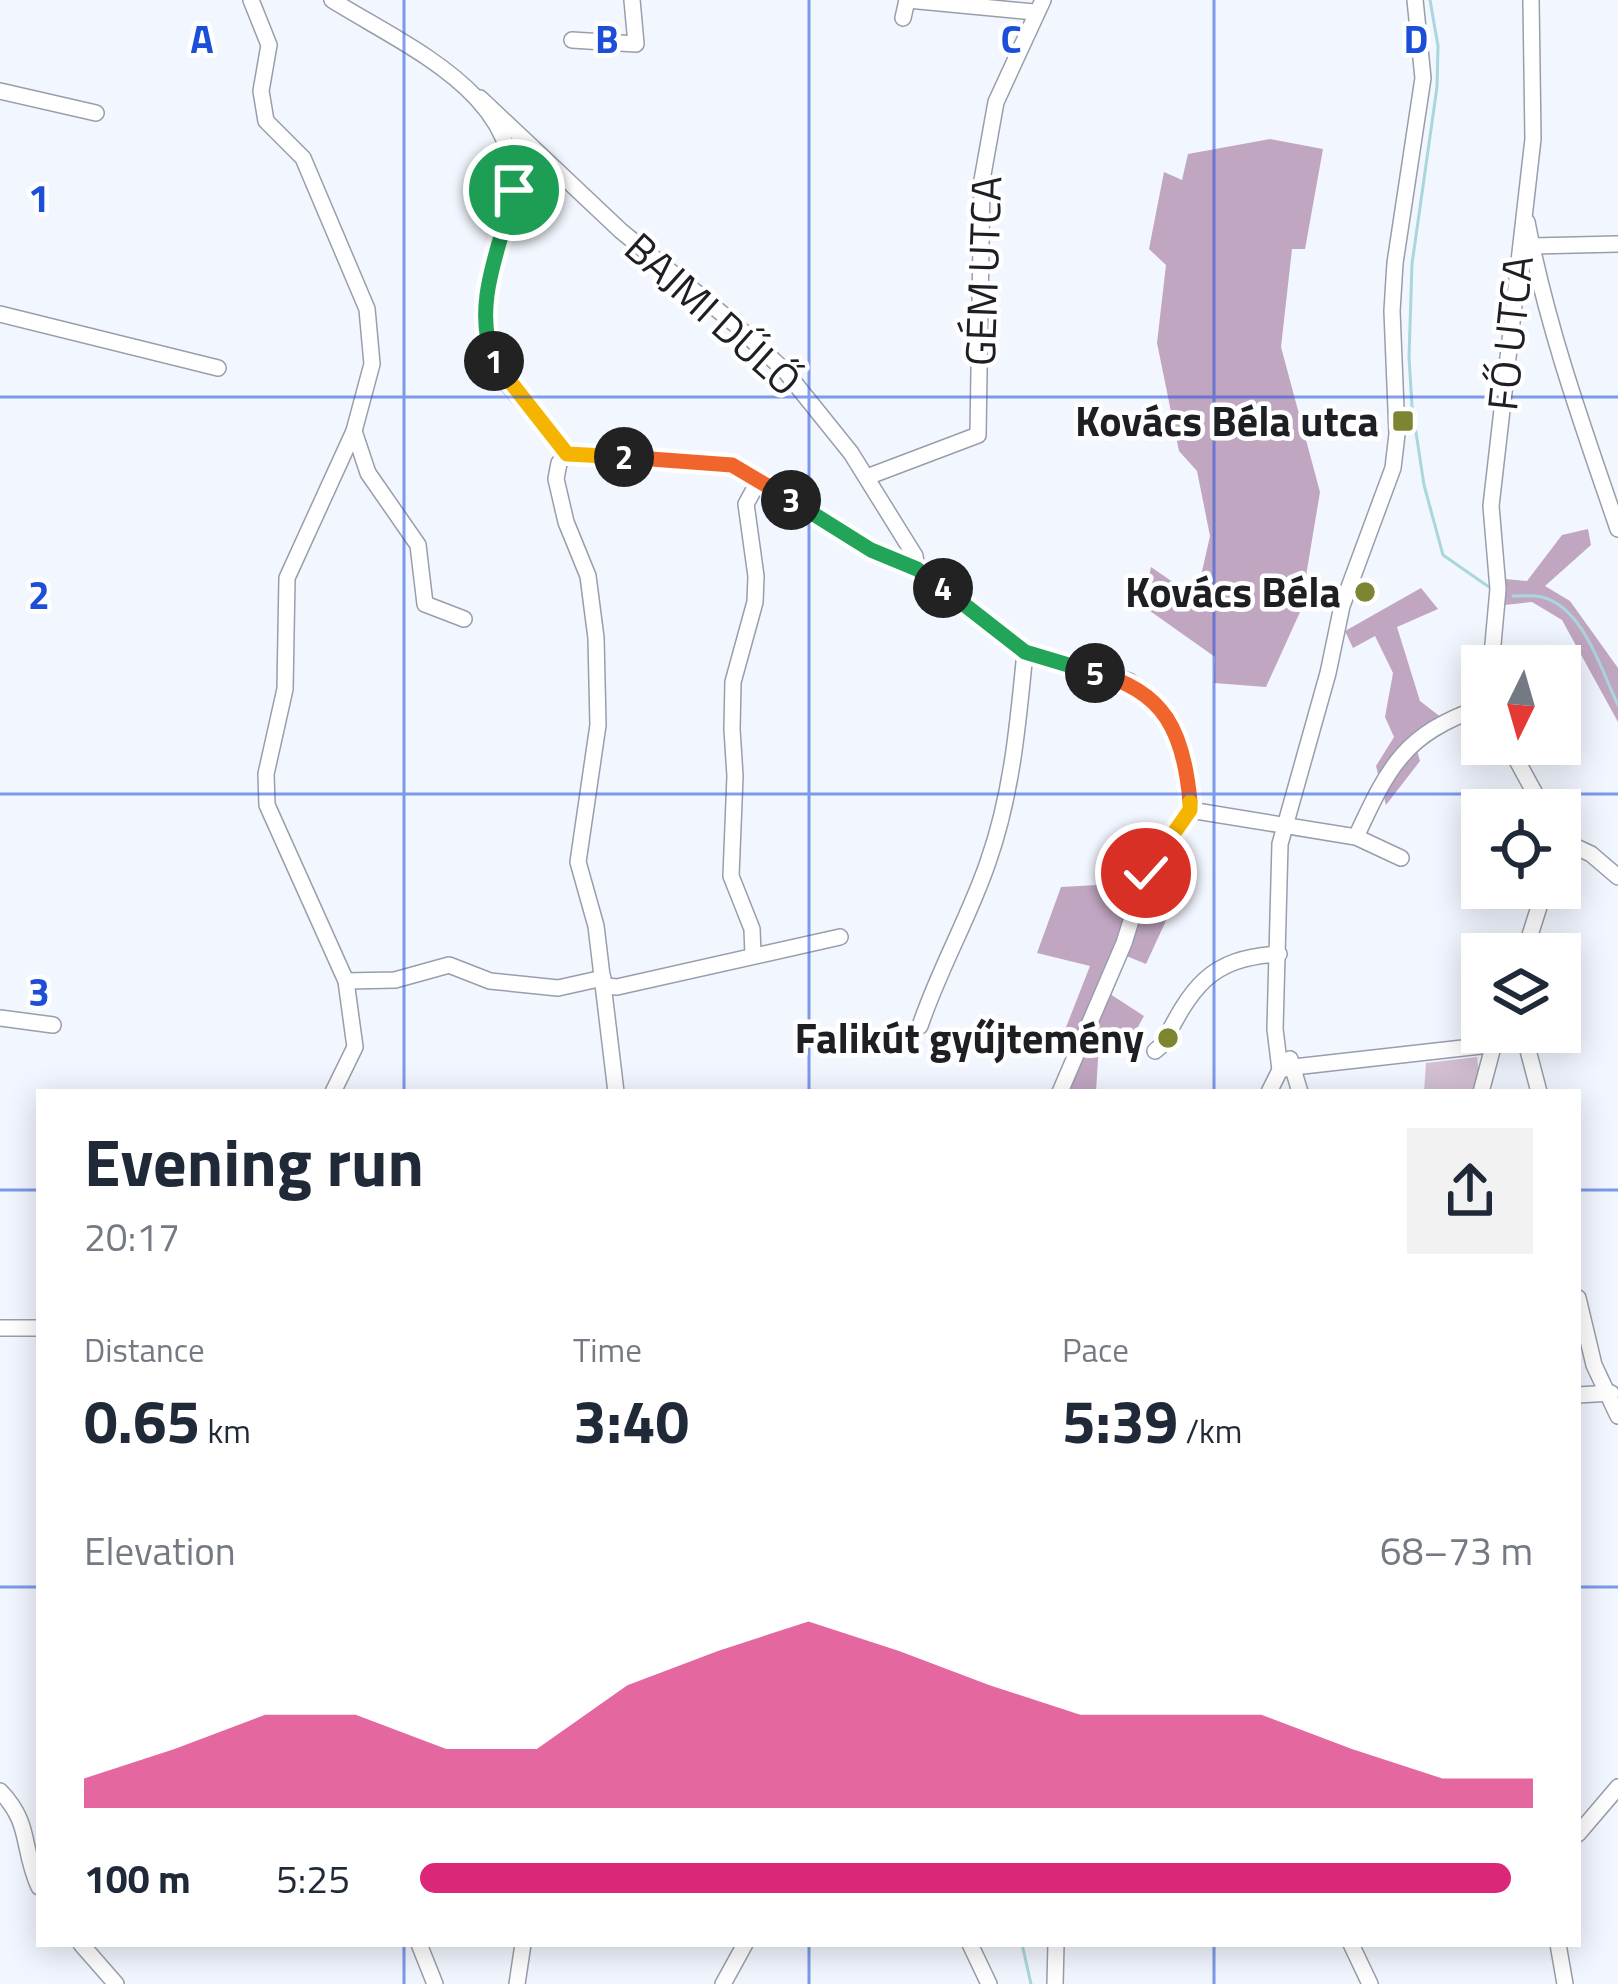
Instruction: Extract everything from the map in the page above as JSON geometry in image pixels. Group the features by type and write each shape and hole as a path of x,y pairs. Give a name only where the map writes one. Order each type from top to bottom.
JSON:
{"street":[{"path":"251,0 269,45 262,91 266,122 303,158 367,309 372,364 355,431 287,578 285,689 266,774 267,805 346,981 356,1047 335,1089"},
{"name":"BAJMI DŰLŐ","path":"332,0 464,82 621,231 785,371 867,477 917,569 1025,652 1129,681 1166,714 1178,736 1190,810"},
{"path":"572,40 636,44 632,0"},
{"path":"904,18 908,0 1039,6"},
{"path":"1415,0 1424,78 1395,263 1397,434 1393,468 1342,606 1328,673 1284,824 1275,1029 1279,1077 1461,1051"},
{"name":"FŐ UTCA","path":"1493,645 1498,589 1491,506 1533,139 1531,0"},
{"name":"GÉM UTCA","path":"867,477 978,435 982,181 996,102 1039,6"},
{"path":"0,91 96,113"},
{"path":"480,98 496,122 514,190 490,270 484,321 488,345 496,366 567,454 732,465 871,550 917,569"},
{"path":"1524,207 1562,366 1618,529"},
{"path":"1532,246 1618,244"},
{"path":"0,314 218,368"},
{"path":"355,431 368,473 418,545 424,604 464,619"},
{"path":"567,454 559,463 556,479 566,522 588,576 596,638 598,724 578,862 596,926 615,1089"},
{"path":"1597,468 1618,461"},
{"path":"753,955 752,929 731,876 732,729 733,682 756,576 746,504 758,481"},
{"path":"920,1026 932,988 988,864 1000,823 1013,770 1025,652"},
{"path":"1356,837 1398,759 1423,733 1461,716"},
{"path":"1061,1089 1124,943 1146,873 1190,810 1356,837 1401,858"},
{"path":"1581,849 1618,877"},
{"path":"346,981 395,980 449,965 490,980 558,988 604,982 617,987 840,937"},
{"path":"1155,1051 1188,994 1209,976 1229,965 1279,954"},
{"path":"0,1018 53,1025"},
{"path":"1481,1089 1491,1053"},
{"path":"1529,1053 1538,1089"},
{"path":"1581,1311 1594,1365 1612,1393 1618,1417"},
{"path":"0,1328 36,1328"},
{"path":"1581,1395 1612,1393"},
{"path":"1581,1830 1618,1787"},
{"path":"0,1791 25,1824 26,1852 36,1879"},
{"path":"84,1947 116,1984"},
{"path":"420,1947 435,1984"},
{"path":"517,1984 523,1947"},
{"path":"723,1984 743,1947"},
{"path":"971,1947 989,1984"},
{"path":"1055,1984 1056,1947"},
{"path":"1352,1947 1370,1984"},
{"path":"1559,1947 1565,1984"}],"shaded area":[{"path":"1270,139 1323,149 1305,249 1292,249 1281,347 1320,492 1300,612 1266,687 1214,683 1215,657 1143,606 1151,567 1196,598 1210,536 1197,471 1179,451 1157,343 1166,265 1149,249 1164,172 1182,180 1188,154"},
{"path":"1588,529 1591,545 1545,586 1570,601 1618,668 1618,722 1581,655 1581,645 1576,645 1562,620 1532,602 1504,605 1505,579 1527,581 1562,535"},
{"path":"1421,588 1438,609 1397,627 1420,701 1442,718 1454,713 1460,725 1428,736 1416,747 1420,761 1386,805 1376,766 1394,737 1385,717 1393,673 1375,636 1353,648 1345,631"},
{"path":"1112,850 1144,854 1182,886 1146,964 1124,955 1107,992 1144,1016 1124,1052 1099,1043 1096,1089 1064,1089 1070,1046 1061,1040 1090,966 1037,953 1061,887 1097,885"},
{"path":"1477,1057 1481,1089 1424,1089 1426,1063"}],"waterway":[{"path":"1430,0 1438,46 1437,87 1412,264 1412,406 1424,485 1443,555 1489,587"},
{"path":"1513,596 1542,597 1569,614 1589,642 1618,705"},
{"path":"1023,1947 1031,1984"}],"place":[{"name":"Kovács Béla utca","path":"1403,421"},
{"name":"Kovács Béla","path":"1365,592"},
{"name":"Falikút gyűjtemény","path":"1168,1038"}],"route":[{"path":"514,190 490,270 484,321 488,345 496,366 567,454 732,465 871,550 917,569 1025,652 1129,681 1166,714 1178,736 1189,792 1190,810 1146,873"}]}
